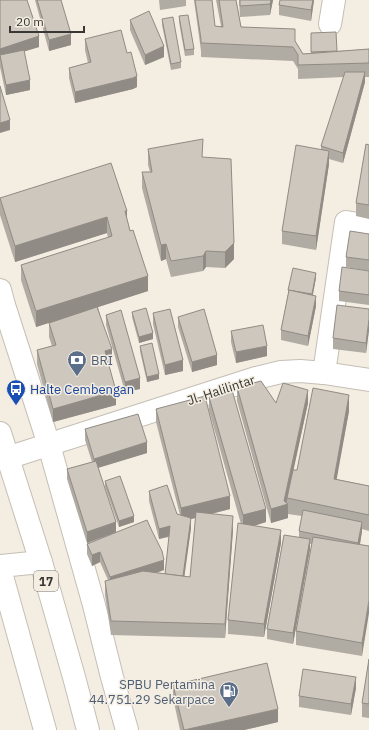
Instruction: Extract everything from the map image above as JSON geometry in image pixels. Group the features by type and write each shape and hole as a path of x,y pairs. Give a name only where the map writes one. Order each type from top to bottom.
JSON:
{"main road":[{"path":"330,24 334,0"},
{"path":"324,373 346,222 369,226"},
{"path":"0,290 50,445 127,730"},
{"name":"Jl. Halilintar","path":"7,458 256,378 281,372 300,371 324,373 369,380"},
{"name":"17","path":"0,433 41,562 88,730"},
{"path":"41,562 0,567 45,730"}],"building":[{"path":"0,0 27,0 39,36 0,49"},
{"path":"37,0 61,0 71,34 49,40"},
{"path":"195,0 212,0 215,26 223,27 219,0 236,0 241,27 295,29 295,41 303,54 369,49 369,63 298,65 298,55 293,47 201,43"},
{"path":"240,0 271,0 270,4 240,6"},
{"path":"280,0 313,0 311,10 279,5"},
{"path":"149,11 164,46 145,55 130,20"},
{"path":"188,15 194,49 185,50 179,16"},
{"path":"173,17 181,62 171,64 162,19"},
{"path":"121,30 127,53 131,52 137,76 75,92 69,68 91,62 85,39"},
{"path":"336,32 337,51 311,52 311,33"},
{"path":"24,50 30,80 6,85 0,55"},
{"path":"345,72 365,72 343,153 321,146"},
{"path":"0,86 10,120 0,123"},
{"path":"203,139 202,157 231,159 234,243 225,252 206,251 203,256 171,261 166,244 161,245 142,172 152,172 148,149"},
{"path":"366,144 369,145 369,205 356,203"},
{"path":"296,145 329,151 316,236 282,231"},
{"path":"111,163 127,211 125,211 130,231 133,230 148,276 36,311 21,265 112,236 107,217 15,246 0,198"},
{"path":"350,231 369,234 369,260 346,257"},
{"path":"342,267 369,271 369,295 339,291"},
{"path":"293,268 316,273 312,294 288,290"},
{"path":"289,290 316,296 308,336 281,330"},
{"path":"337,305 369,309 366,343 333,338"},
{"path":"97,307 112,349 105,351 116,391 53,409 37,350 56,345 49,323"},
{"path":"146,308 153,333 139,337 132,312"},
{"path":"170,309 183,360 165,365 153,313"},
{"path":"204,309 217,355 192,362 178,317"},
{"path":"121,310 140,378 125,382 106,315"},
{"path":"263,325 267,346 236,352 231,331"},
{"path":"152,343 159,374 147,377 140,346"},
{"path":"261,381 276,403 283,383 308,390 284,501 288,504 271,509 237,387"},
{"path":"313,388 349,395 334,479 369,486 369,515 287,498 293,470 297,470"},
{"path":"232,390 266,509 243,515 209,397"},
{"path":"205,396 230,496 181,508 156,409"},
{"path":"138,414 147,442 94,459 85,429"},
{"path":"96,461 116,522 87,532 67,469"},
{"path":"120,476 134,516 119,521 105,481"},
{"path":"167,485 177,514 191,518 183,576 165,574 170,526 159,529 149,491"},
{"path":"303,510 362,522 358,543 299,531"},
{"path":"196,512 233,516 225,624 111,621 105,581 143,571 190,577"},
{"path":"147,520 162,551 164,560 110,577 100,552 92,555 87,544"},
{"path":"238,523 281,530 264,624 228,620"},
{"path":"284,535 310,539 293,633 267,629"},
{"path":"313,537 369,546 369,600 362,643 296,631"},
{"path":"369,659 369,704 362,703"},
{"path":"267,663 278,709 184,730 173,685"},
{"path":"303,669 356,677 351,704 299,696"}],"place":[{"name":"BRI","path":"77,377"},
{"name":"Halte Cembengan","path":"16,406"},
{"name":"SPBU Pertamina 44.751.29 Sekarpace","path":"229,708"}]}
